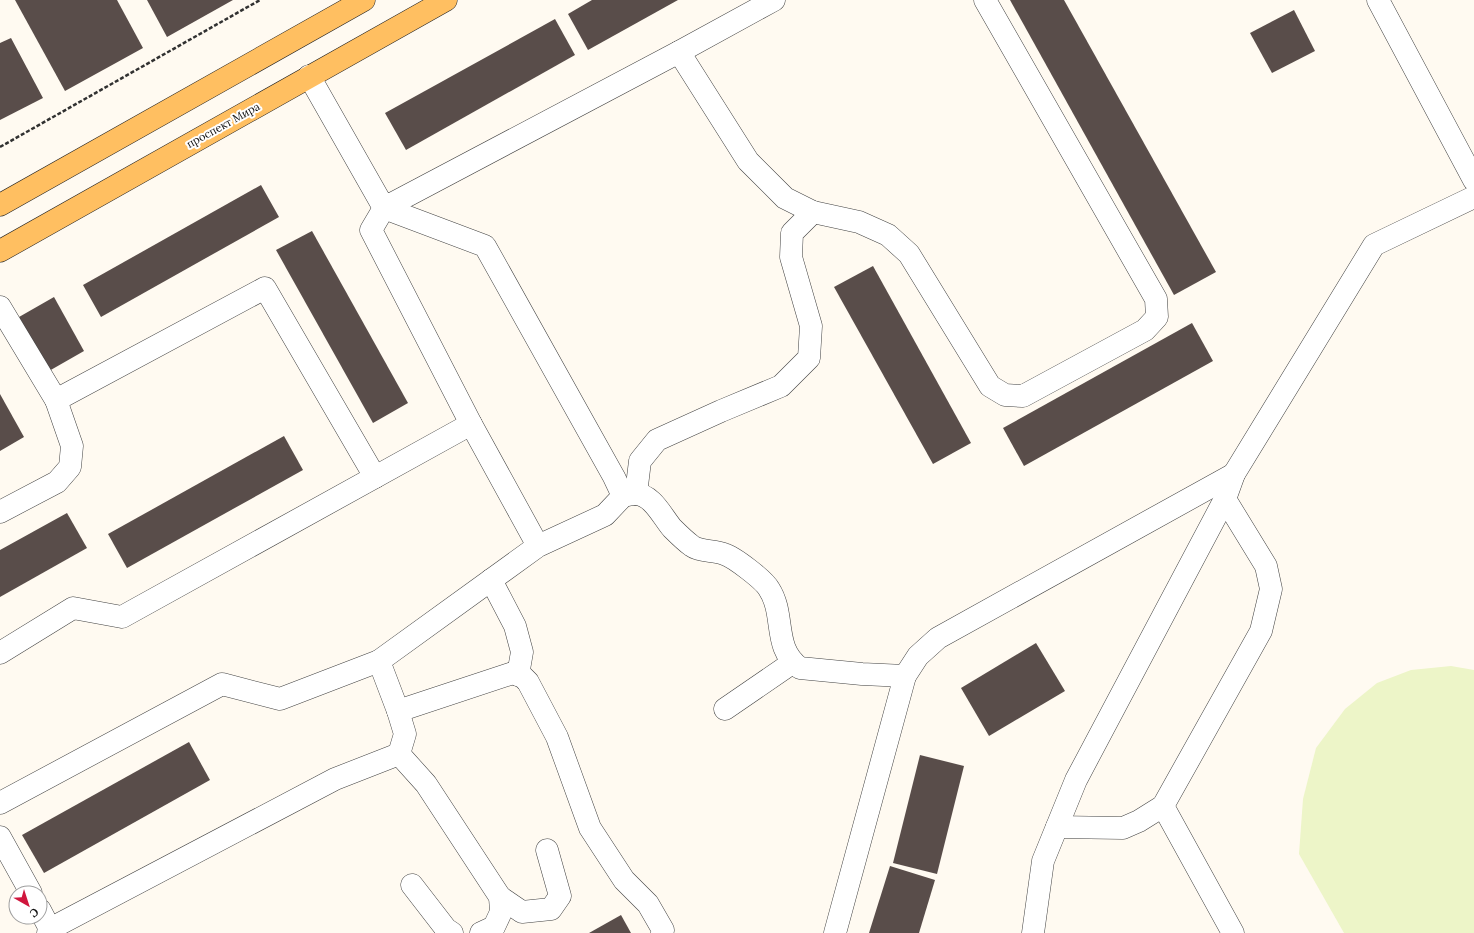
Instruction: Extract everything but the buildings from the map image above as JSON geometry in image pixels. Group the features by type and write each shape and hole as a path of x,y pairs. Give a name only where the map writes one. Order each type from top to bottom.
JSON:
{"main road":[{"path":"0,205 364,0"},
{"name":"проспект Мира","path":"0,251 446,0"}],"street":[{"path":"538,546 471,424 370,230 384,208 774,0"},
{"path":"678,52 748,161 785,198 813,212 859,222 888,235 909,254 990,386 1005,395 1023,396 1145,330 1157,317 1156,299 985,0"},
{"path":"1378,0 1474,180"},
{"path":"309,76 384,208 485,246 614,477 630,495 650,500 673,529 694,548 725,554 760,578 769,589 777,604 782,643 792,663 800,668 862,674 905,676"},
{"path":"1033,933 1043,861 1076,780 1225,499 1234,474 1374,246 1474,197"},
{"path":"0,803 222,684 280,699 379,661 538,546 605,515 630,495 640,461 657,440 781,386 809,358 811,326 791,257 792,233 813,212"},
{"path":"56,400 265,288 375,477"},
{"path":"0,307 56,400 72,446 70,467 57,482 0,512"},
{"path":"0,653 73,608 122,617 471,424"},
{"path":"835,933 905,676 918,656 938,638 1234,474"},
{"path":"1057,827 1123,828 1139,821 1163,806 1261,630 1271,589 1266,566 1225,499"},
{"path":"491,580 515,626 522,652 518,675"},
{"path":"379,661 405,734 399,754"},
{"path":"725,709 792,663"},
{"path":"398,711 513,673 528,682 557,737 590,828 624,880 648,904 662,930 662,933"},
{"path":"399,754 426,784 500,897 522,912 551,909 560,896 547,850"},
{"path":"49,931 335,779 399,754"},
{"path":"1163,806 1233,933"},
{"path":"0,837 27,885"},
{"path":"412,885 446,929 452,933"},
{"path":"481,933 494,927 501,912 500,897"}],"path":[{"path":"0,147 260,0"}],"green space":[{"path":"1451,666 1474,670 1474,933 1344,933 1299,854 1303,799 1316,748 1345,709 1377,683 1411,670"}]}
